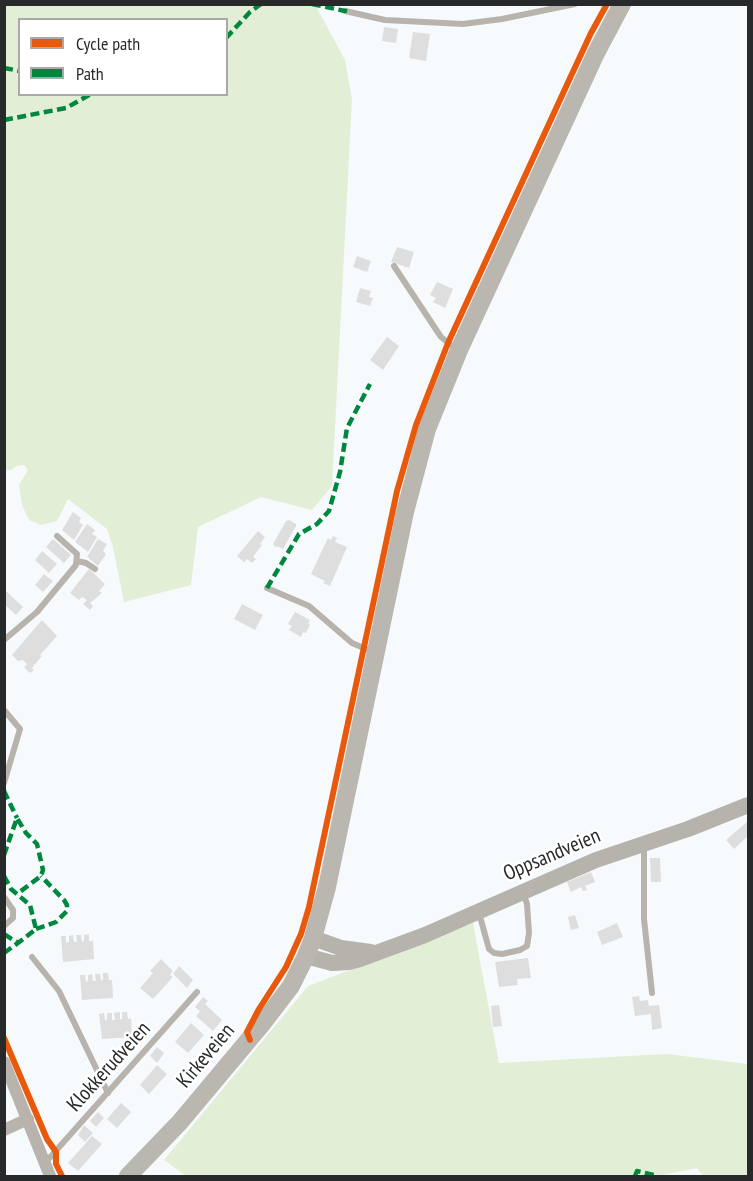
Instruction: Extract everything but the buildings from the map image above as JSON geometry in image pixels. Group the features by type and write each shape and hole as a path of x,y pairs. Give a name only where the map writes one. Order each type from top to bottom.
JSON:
{"main road":[{"name":"Kirkeveien","path":"128,1176 173,1129 256,1032 291,986 314,938 330,877 416,468 434,411 459,351 596,53 622,4"},
{"name":"Oppsandveien","path":"306,956 340,963 360,959 418,938 596,860 746,810"},
{"name":"Oppsandveien","path":"314,938 341,948 375,952"}],"street":[{"path":"4,1062 50,1176"},
{"path":"4,1130 28,1119"}],"lane":[{"path":"345,11 362,17 385,20 463,24 502,19 575,4"},
{"path":"394,266 441,337 459,351"},
{"path":"4,640 37,612 77,561 77,554 57,536"},
{"path":"77,561 86,563 95,569"},
{"path":"267,588 309,606 352,643 376,653"},
{"path":"4,710 20,729 4,783"},
{"path":"644,843 644,919 652,993"},
{"path":"478,911 489,949 502,954 520,950 527,946 529,933 527,904 522,892"},
{"path":"4,897 13,910 13,918 4,926"},
{"path":"32,957 59,991 108,1093"},
{"name":"Klokkerudveien","path":"45,1164 197,992"}],"green space":[{"path":"5,4 330,5 317,8 345,60 352,99 332,486 312,510 261,497 198,527 191,585 124,602 107,529 68,499 57,521 41,525 29,520 22,505 19,485 28,470 24,465 5,470"},
{"path":"473,923 499,1063 667,1054 748,1064 748,1176 703,1176 697,1168 659,1176 186,1176 164,1160 308,986"}],"marked path":[{"path":"228,36 250,12 261,4"},
{"path":"312,4 345,11 345,4"},
{"path":"4,68 18,71"},
{"path":"4,120 66,108 87,96"},
{"path":"267,588 299,534 317,524 329,511 340,472 347,428 370,384"},
{"path":"4,791 17,818"},
{"path":"4,855 17,818 26,833 37,844 43,870 41,876 17,894"},
{"path":"4,876 11,889 30,905 36,929 18,943 4,934"},
{"path":"36,929 56,922 67,911 64,900 41,876"},
{"path":"4,953 18,943"},
{"path":"635,1176 637,1171 658,1176"}],"cycle path":[{"path":"250,1040 247,1032 286,967 301,934 309,907 397,491 416,425 448,343 591,33 607,4"},
{"path":"4,1038 47,1139 56,1152 56,1164 62,1176"}]}
